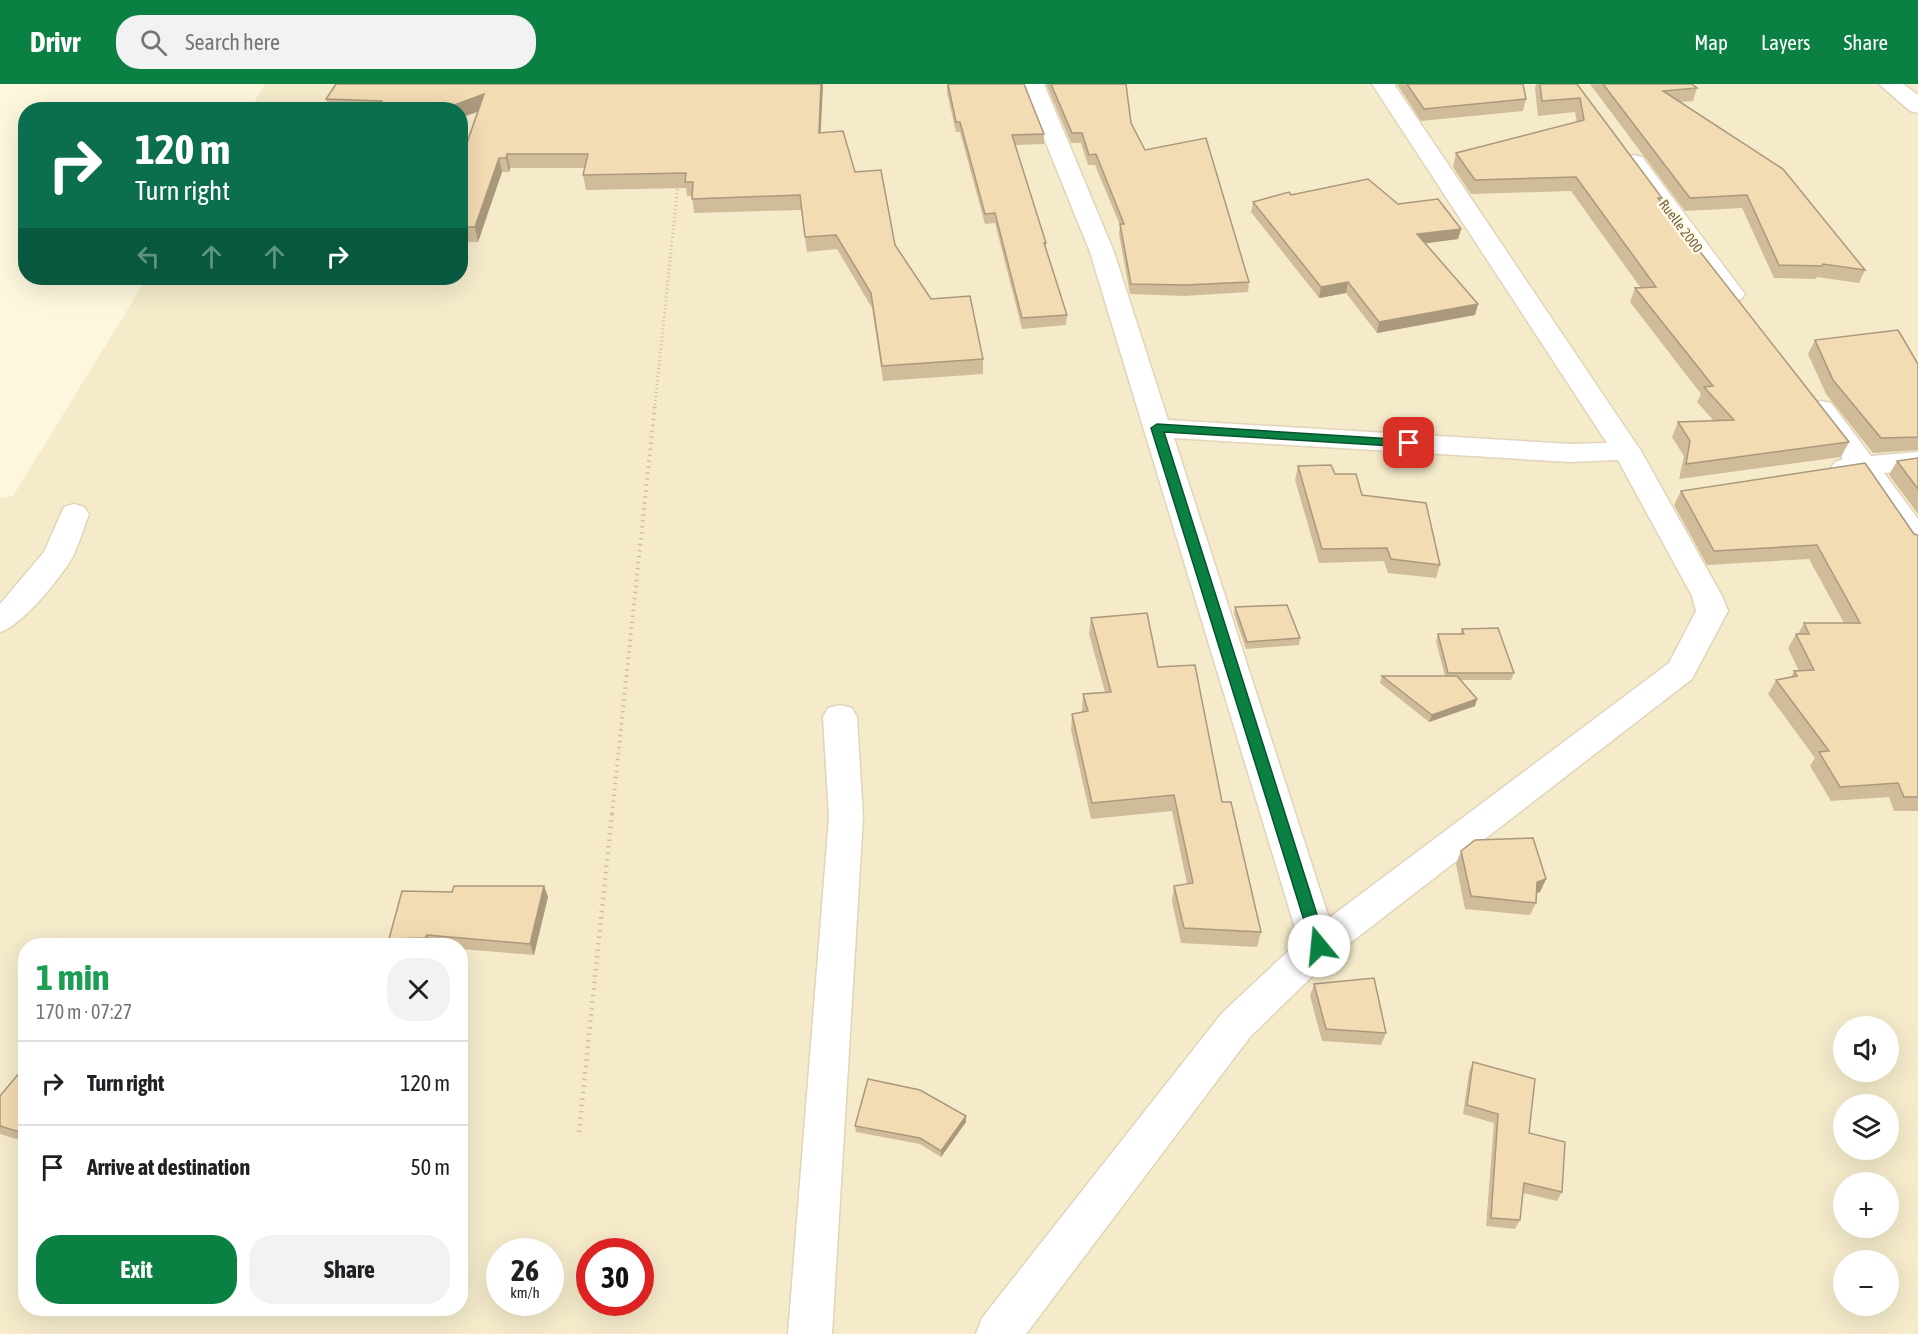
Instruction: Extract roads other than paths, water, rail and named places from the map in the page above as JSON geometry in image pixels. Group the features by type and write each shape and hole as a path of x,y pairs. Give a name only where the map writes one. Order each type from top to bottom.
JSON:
{"street":[{"path":"1033,84 1102,252 1319,946"},
{"path":"998,1334 1236,1025 1319,946 1681,671 1712,611 1664,494 1627,451 1383,84"},
{"path":"1890,84 1918,106"},
{"name":"Ruelle 2000","path":"1618,142 1747,315"},
{"path":"1806,390 1865,465 1918,540"},
{"path":"1157,428 1570,453 1627,451"},
{"path":"1817,472 1918,461"},
{"path":"0,621 11,612 58,556 74,514"},
{"path":"810,1334 846,817 840,717"}]}
